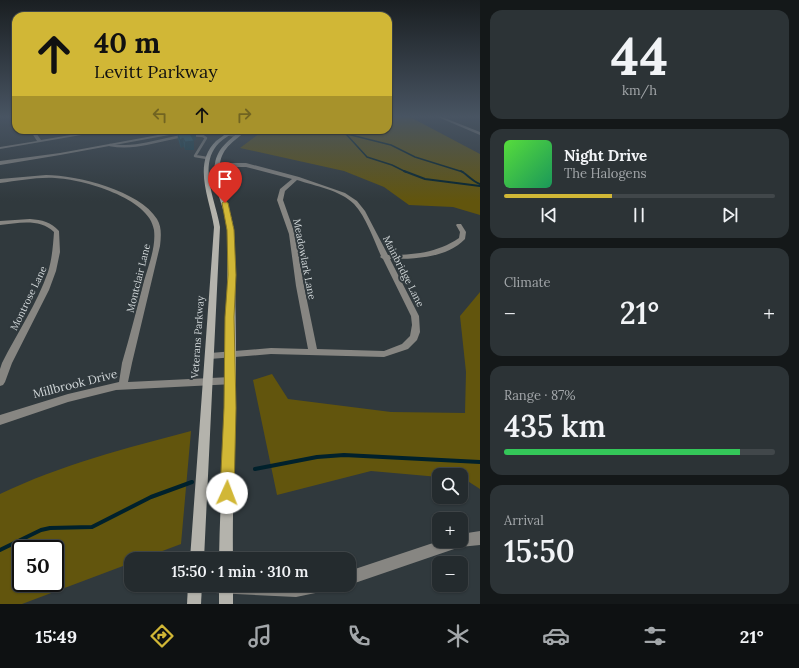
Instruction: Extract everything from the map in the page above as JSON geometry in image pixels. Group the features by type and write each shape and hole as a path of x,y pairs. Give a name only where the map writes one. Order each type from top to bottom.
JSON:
{"main road":[{"path":"207,158 215,145"},
{"path":"225,145 222,148 217,160 217,177 228,212 231,230 231,381 226,552"},
{"name":"Veterans Parkway","path":"197,552 218,228 206,178 207,158"},
{"path":"194,604 195,592"},
{"path":"226,592 226,604"}],"street":[{"path":"0,148 19,145"},
{"path":"0,163 109,145"},
{"name":"Mainbridge Lane","path":"210,356 271,351 384,354 397,351 406,346 412,340 416,332 417,324 415,316 384,257 363,212 355,202 336,191 297,178 255,167 217,165"},
{"name":"Montclair Lane","path":"0,181 44,177 72,178 129,199 146,210 154,218 157,228 157,246 127,363 123,385"},
{"name":"Meadowlark Lane","path":"297,178 282,190 280,200 292,234 300,286 314,352"},
{"name":"Montrose Lane","path":"0,224 29,221 50,225 57,232 58,248 52,273 9,358 0,382"},
{"path":"384,257 416,256 446,248 462,239 463,232 459,225"},
{"name":"Millbrook Drive","path":"0,420 80,394 123,385 231,381"},
{"path":"468,540 480,538"},
{"path":"356,576 439,548"}],"lane":[{"path":"111,145 118,147 138,145"},
{"path":"202,145 195,156 207,158"}],"shaded area":[{"path":"244,145 463,145 480,154 480,215 453,207 409,205 384,187 344,171 240,148"},
{"path":"480,292 480,489 468,481 468,468 432,468 432,476 371,471 277,495 253,380 272,374 288,399 391,412 465,413 466,372 460,316"},
{"path":"191,431 181,544 160,552 124,552 124,566 64,588 64,540 12,540 12,592 54,592 22,604 0,604 0,494 46,474 118,451"}],"waterway":[{"path":"356,145 367,157 392,165 404,171"},
{"path":"391,145 415,157 462,172"},
{"path":"404,171 425,179 480,186"},
{"path":"462,172 480,184"},
{"path":"255,469 317,457 344,455 480,462"},
{"path":"0,550 41,530 50,528 92,527 151,497 192,482"}],"route":[{"path":"225,203 231,230 232,275 230,302 231,367 227,493"}]}
